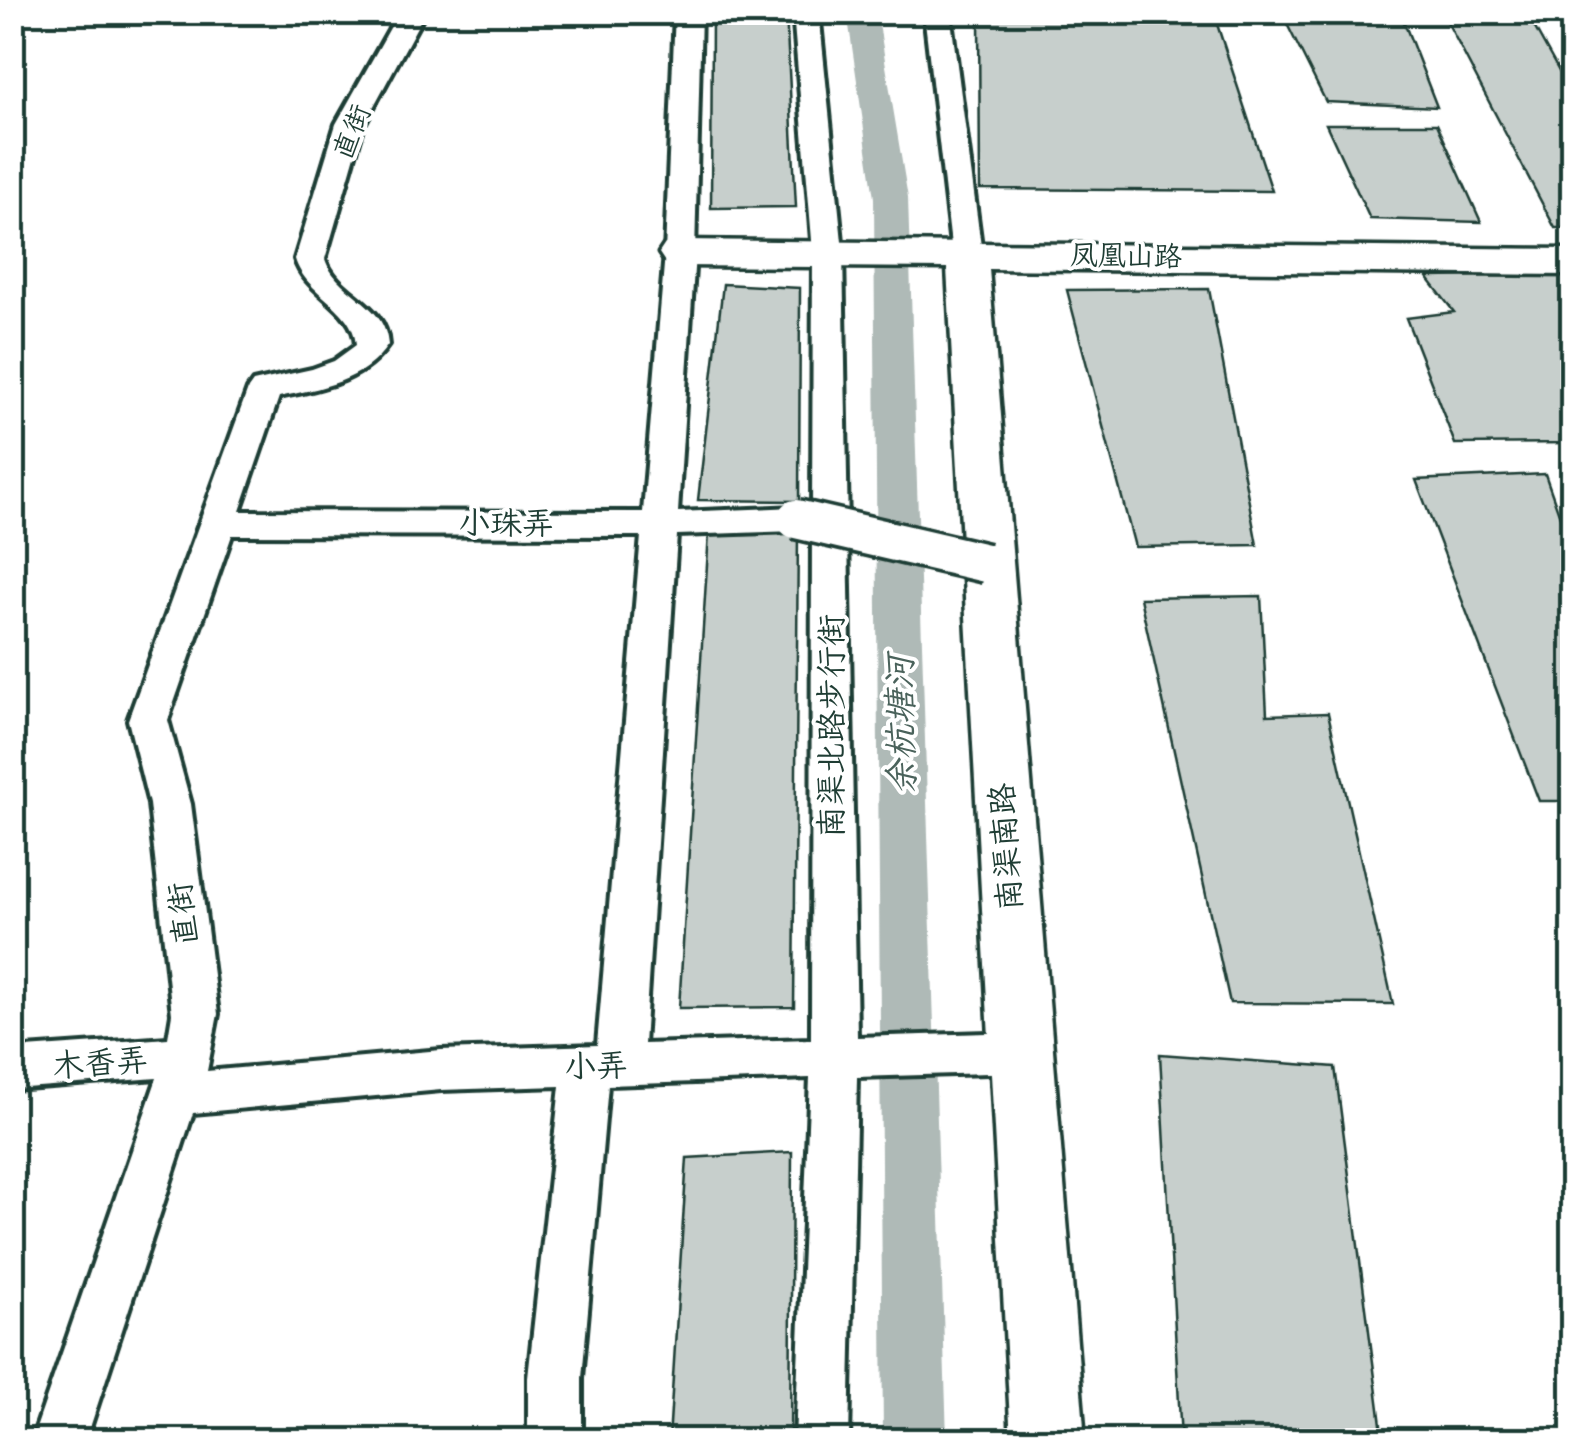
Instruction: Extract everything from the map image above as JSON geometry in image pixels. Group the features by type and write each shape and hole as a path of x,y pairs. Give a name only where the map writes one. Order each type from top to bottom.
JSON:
{"street":[{"name":"直街","path":"60,1440 180,1075 196,1014 170,804 148,720 265,389 350,367 365,358 372,342 370,327 362,314 314,276 310,260 350,124 412,12"},
{"path":"555,1440 555,1378 603,1066 661,524 680,253 688,12"},
{"name":"南渠北路步行街","path":"806,12 843,253 834,1056 822,1440"},
{"path":"938,12 968,254"},
{"name":"凤凰山路","path":"680,253 1572,262"},
{"name":"南渠南路","path":"968,254 1048,1440"},
{"name":"小珠弄","path":"217,523 661,524 796,519 986,563"},
{"name":"小弄","path":"180,1075 1021,1052"},
{"name":"木香弄","path":"12,1069 180,1075"}],"building":[{"path":"712,12 786,12 796,207 711,208"},
{"path":"979,12 1213,12 1272,191 980,189"},
{"path":"1281,12 1400,12 1437,107 1326,102"},
{"path":"1442,12 1526,12 1572,95 1572,228 1555,228"},
{"path":"1326,124 1437,124 1481,222 1370,219"},
{"path":"1572,275 1572,443 1455,444 1406,318 1454,312 1427,277"},
{"path":"723,284 800,288 799,501 698,500"},
{"path":"1209,289 1257,545 1135,547 1067,290"},
{"path":"1545,474 1572,551 1572,801 1539,801 1416,480"},
{"path":"798,530 794,1007 679,1008 709,533"},
{"path":"1261,596 1267,715 1328,713 1393,1004 1230,1003 1140,598"},
{"path":"1160,1054 1335,1067 1383,1440 1181,1440"},
{"path":"792,1152 790,1440 669,1440 687,1158"}],"waterway":[{"name":"余杭塘河","path":"862,12 891,198 915,1440"}]}
